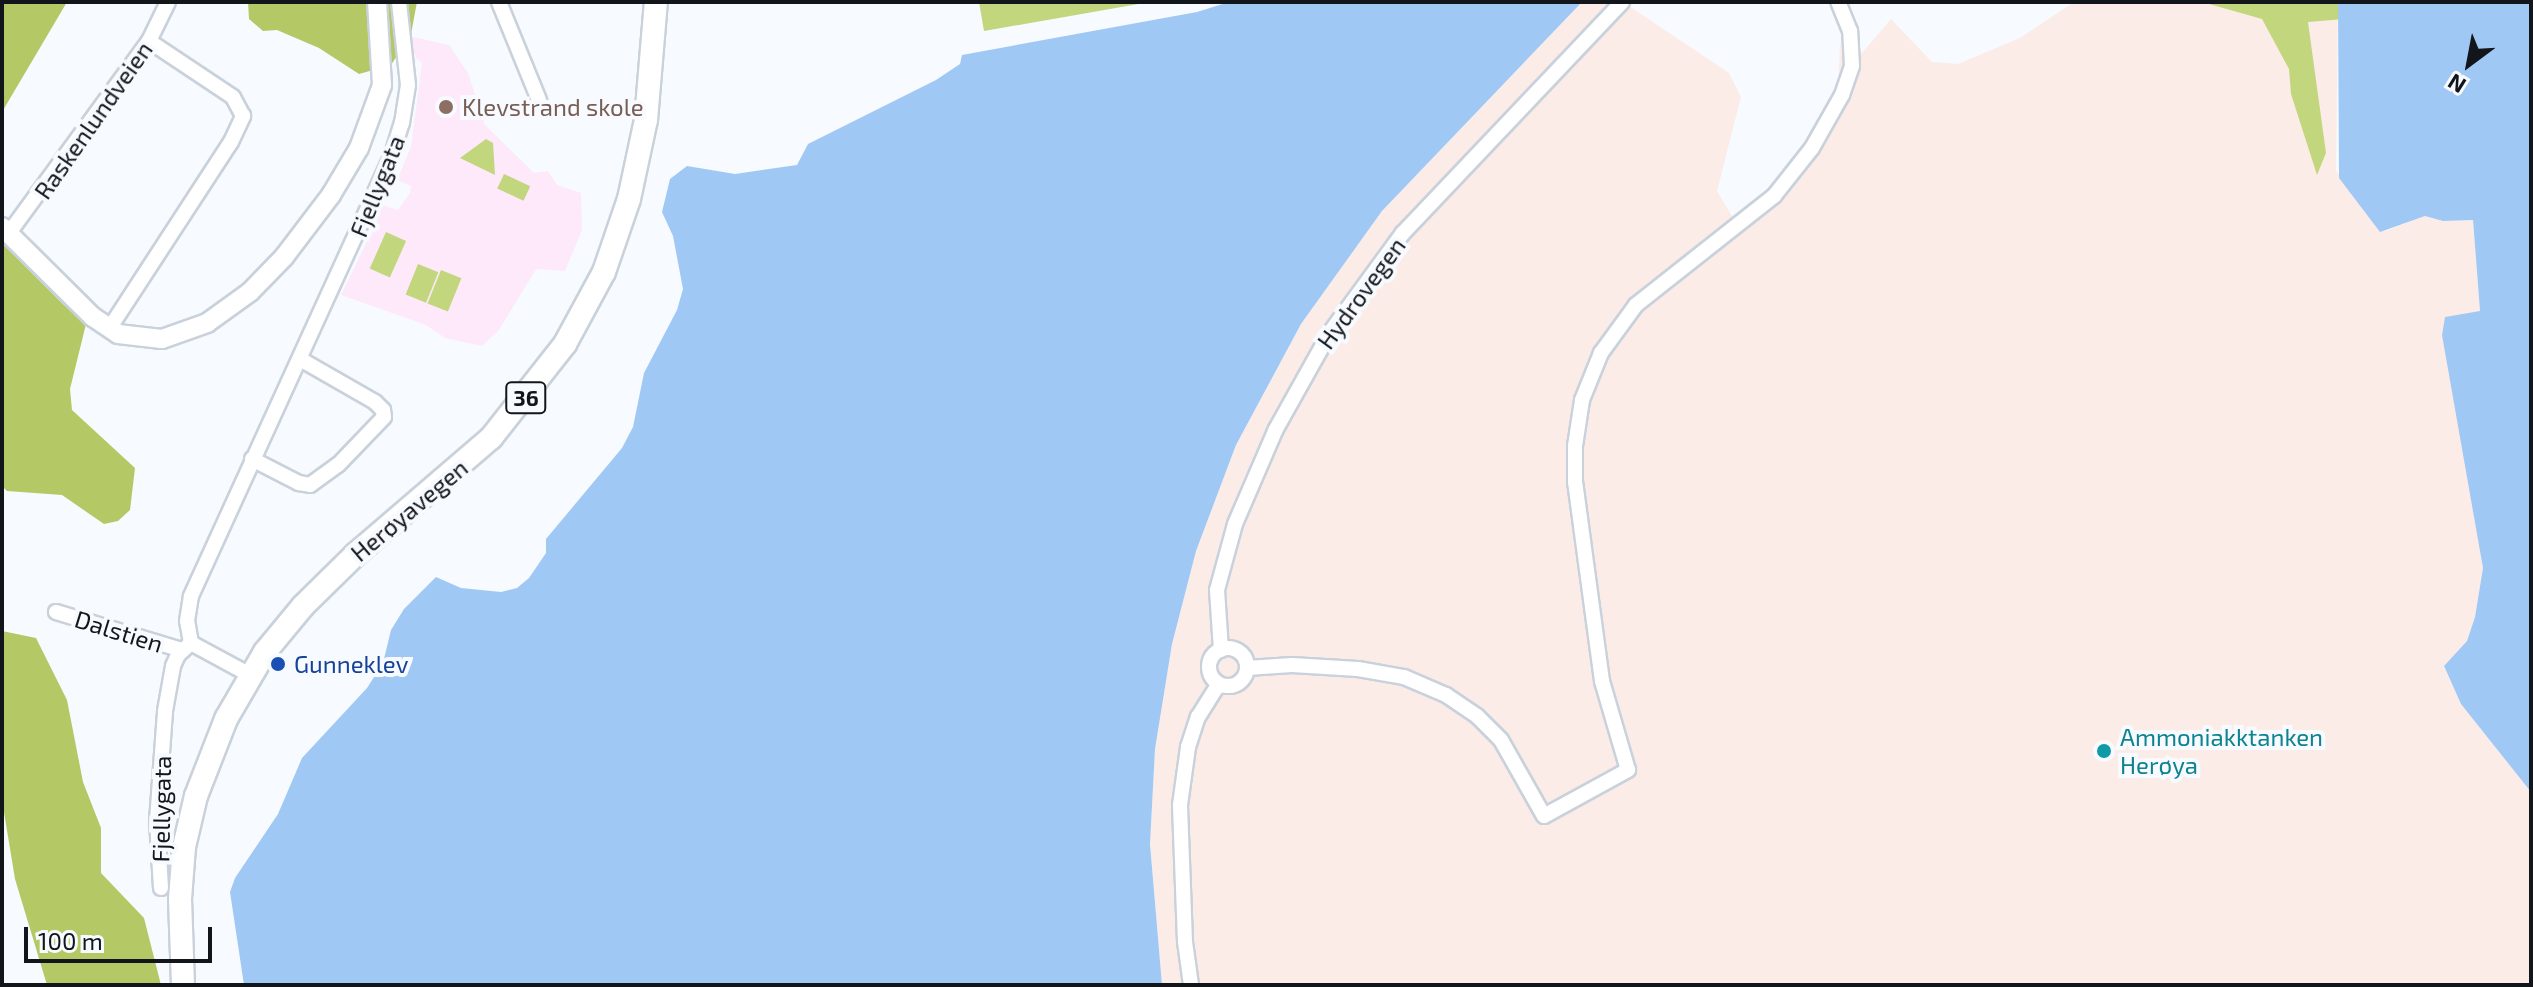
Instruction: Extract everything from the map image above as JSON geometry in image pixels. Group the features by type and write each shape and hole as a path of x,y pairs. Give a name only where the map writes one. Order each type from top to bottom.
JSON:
{"highway":[{"name":"Herøyavegen","path":"643,2 651,35"},
{"name":"Herøyavegen","path":"183,985 180,899 189,822 214,746 250,675 279,634 318,589 491,438 565,344 604,272 629,199 646,120 656,2"}],"main road":[{"path":"6,230 109,329 141,339 189,331 241,299 284,257 342,178 372,121 383,73 377,2"}],"street":[{"name":"Raskenlundveien","path":"6,230 149,41 168,2"},
{"name":"Fjellygata","path":"161,888 157,845 160,762 171,674 187,647 191,596 378,191 402,123 408,85 399,2"},
{"path":"499,2 539,100"},
{"name":"Hydrovegen","path":"1221,650 1217,590 1235,524 1276,429 1329,334 1403,233 1622,2"},
{"path":"1247,668 1292,665 1358,669 1404,677 1446,695 1477,716 1501,740 1544,816 1628,770 1602,681 1575,482 1575,444 1582,400 1601,353 1636,305 1686,262 1762,207 1794,174 1835,109 1853,57 1850,31 1838,2"},
{"path":"109,329 231,142 243,116 233,97 149,41"},
{"path":"252,459 299,483 310,485 338,465 384,417 375,402 300,359"},
{"name":"Dalstien","path":"56,612 187,647"},
{"path":"187,647 250,675"},
{"path":"1228,648 1241,654 1247,668 1238,684 1219,684 1211,676 1209,664 1221,650 1228,648"},
{"path":"1191,985 1183,911 1180,805 1188,747 1198,717 1219,684"}],"shaded area":[{"path":"1582,2 1623,2 1729,73 1741,97 1717,191 1739,228 1790,182 1838,92 1840,43 1856,60 1891,19 1932,62 1958,64 2020,38 2074,2 2338,2 2336,171 2385,231 2425,216 2443,221 2473,220 2480,312 2445,317 2483,568 2475,617 2467,641 2444,667 2461,704 2531,792 2531,985 1162,985 1150,844 1155,749 1172,644 1196,550 1236,445 1301,324 1382,211"},
{"path":"409,36 449,45 468,73 485,125 534,173 548,171 557,185 581,193 582,230 565,271 536,269 499,330 482,346 445,338 426,325 341,295 375,225 379,204 398,210 410,193 411,186 397,180 411,147 422,63 416,58"}],"green space":[{"path":"2,2 67,2 2,112"},
{"path":"248,2 417,2 411,34 391,65 359,74 319,48 277,30 263,31 249,19"},
{"path":"979,2 1150,2 984,31"},
{"path":"2202,2 2345,2 2344,19 2308,22 2326,153 2317,175 2291,94 2289,69 2262,19"},
{"path":"486,139 493,143 495,175 460,158"},
{"path":"504,174 530,186 524,201 497,189"},
{"path":"386,232 406,241 390,277 370,269"},
{"path":"2,243 64,305 88,316 70,389 72,410 135,468 130,510 118,521 104,524 62,495 7,491 2,486"},
{"path":"418,264 438,272 426,303 406,295"},
{"path":"441,270 461,278 448,312 428,303"},
{"path":"2,631 36,638 67,700 83,782 101,828 101,873 144,918 161,985 47,985 15,879 2,800"}],"water":[{"path":"1229,2 1582,2 1382,211 1301,324 1236,445 1196,551 1172,644 1155,749 1150,844 1162,985 244,985 230,892 235,878 278,814 302,758 367,688 383,663 391,630 404,609 436,577 461,588 501,592 517,588 529,578 546,553 546,539 622,448 633,427 644,373 677,310 683,289 673,236 662,212 670,179 687,166 735,174 797,165 808,144 936,80 960,64 962,55 1197,12"},
{"path":"2338,2 2531,2 2531,792 2461,704 2444,666 2467,641 2475,617 2483,568 2442,335 2445,317 2480,311 2473,220 2443,221 2425,216 2380,232 2339,178"}],"place":[{"name":"Klevstrand skole","path":"446,107"},
{"name":"Gunneklev","path":"278,664"},
{"name":"Ammoniakktanken Herøya","path":"2104,751"}]}
